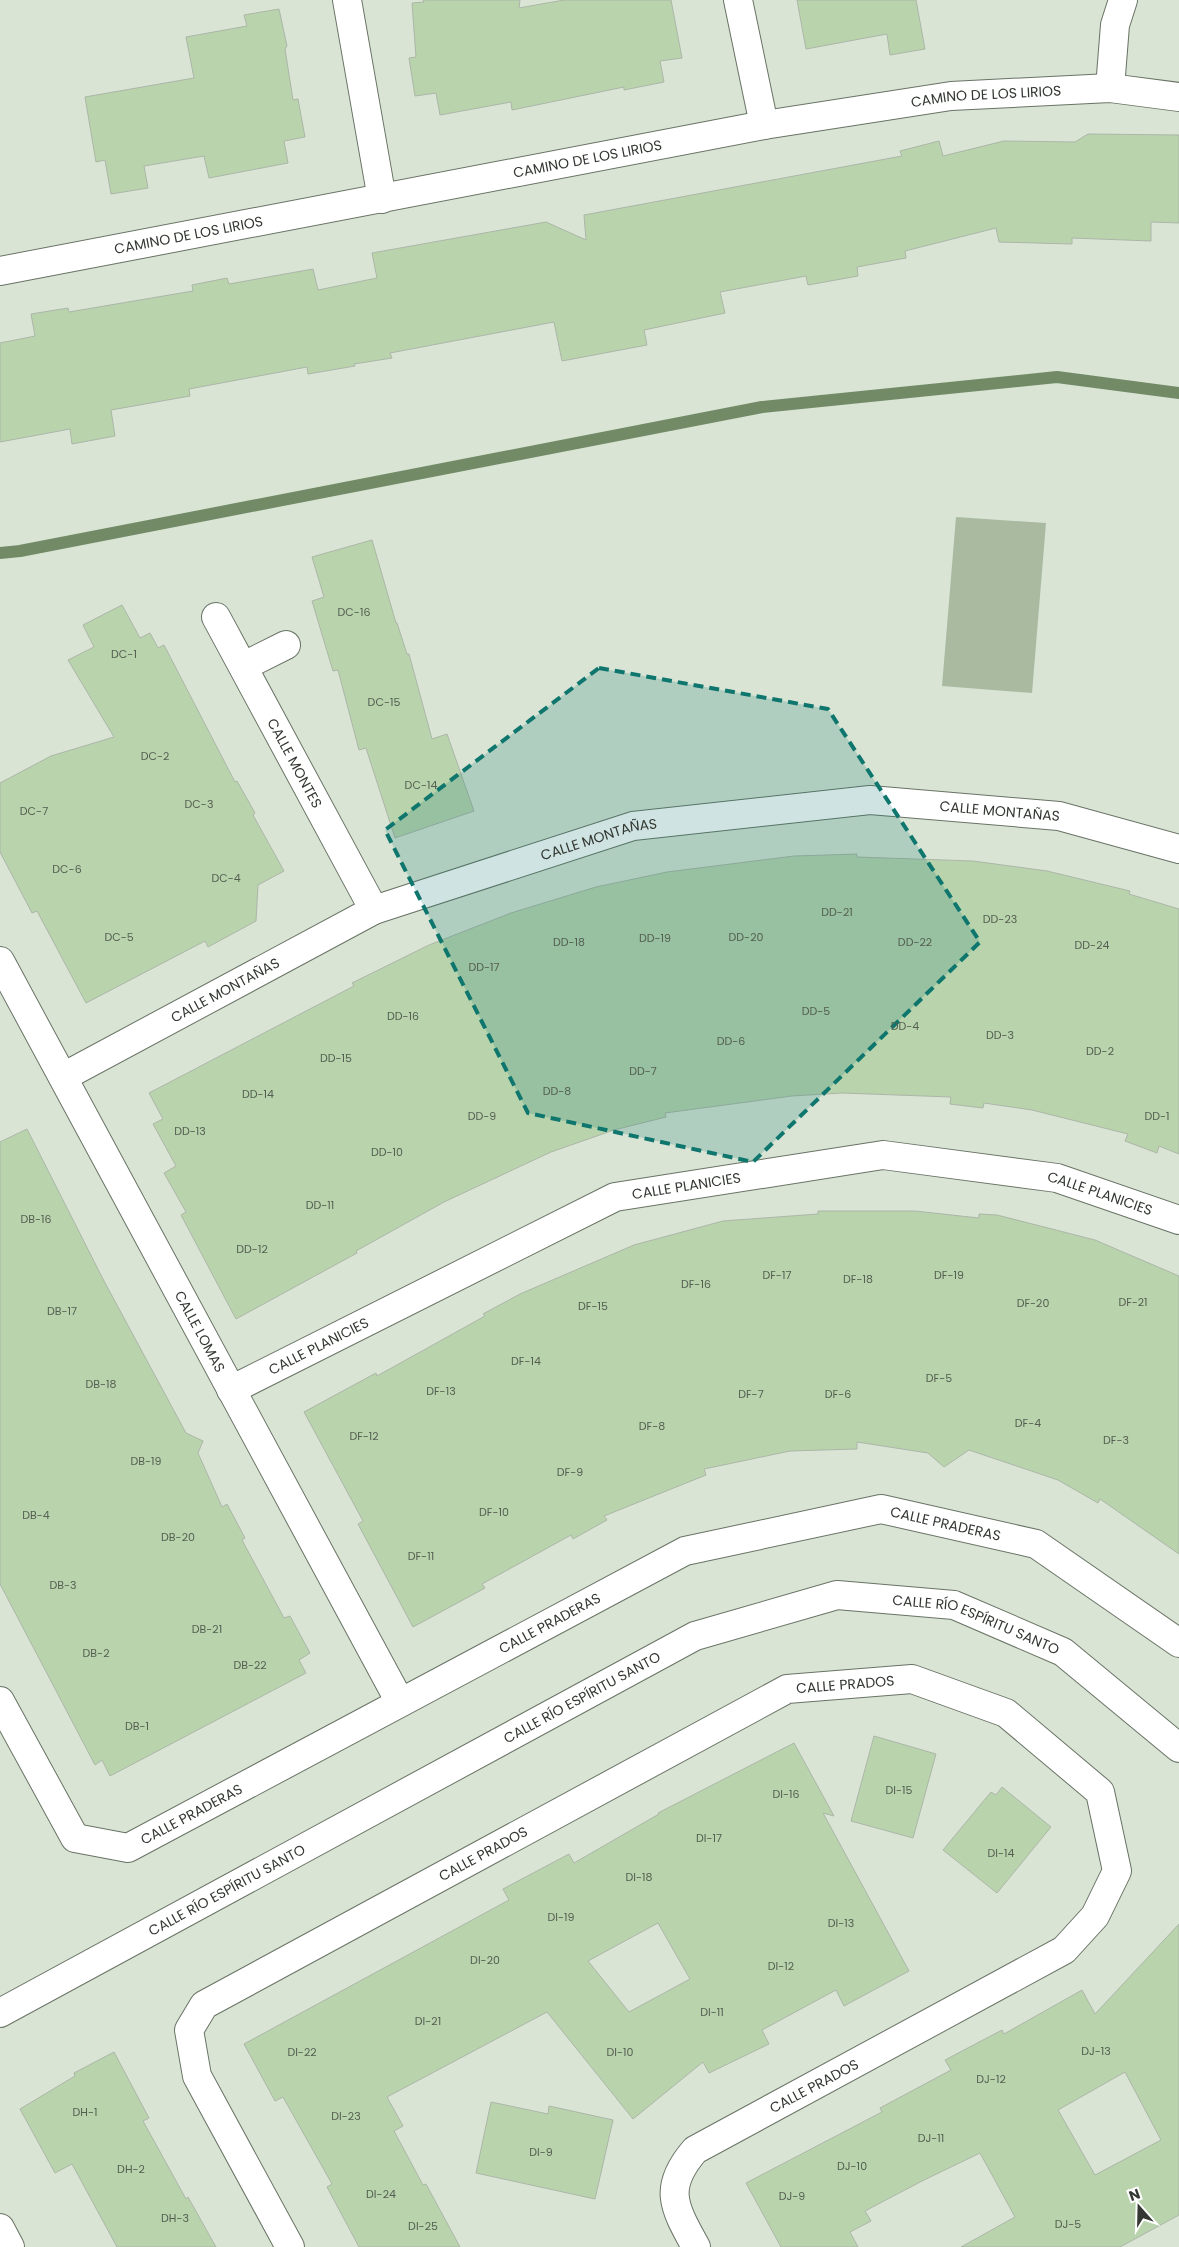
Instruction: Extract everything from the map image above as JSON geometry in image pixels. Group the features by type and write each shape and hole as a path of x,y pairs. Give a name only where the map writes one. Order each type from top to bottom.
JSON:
{"street":[{"path":"347,0 382,199"},
{"path":"738,0 764,125"},
{"path":"1110,88 1115,25 1123,0"},
{"name":"CAMINO DE LOS LIRIOS","path":"0,270 764,125 951,96 1110,88 1179,97"},
{"name":"CALLE MONTES","path":"216,617 374,910"},
{"path":"244,666 286,645"},
{"name":"CALLE MONTAÑAS","path":"63,1077 374,910 633,826 870,800 1059,816 1179,849"},
{"name":"CALLE LOMAS","path":"0,961 400,1702"},
{"name":"CALLE PLANICIES","path":"232,1390 615,1197 883,1155 1057,1178 1179,1220"},
{"name":"CALLE PRADERAS","path":"0,1701 75,1838 128,1848 685,1551 881,1510 1036,1544 1179,1643"},
{"name":"CALLE RÍO ESPÍRITU SANTO","path":"0,2013 696,1636 837,1596 954,1605 1063,1652 1179,1748"},
{"name":"CALLE PRADOS","path":"290,2247 197,2076 188,2030 204,2005 787,1689 912,1679 1006,1713 1100,1792 1117,1870 1095,1916 1064,1950 695,2150 682,2165 673,2188 679,2215 696,2247"},
{"path":"0,2228 10,2247"}],"highlighted area":[{"path":"599,668 828,709 980,942 753,1162 528,1113 385,830"}],"green space":[{"path":"956,517 1046,523 1032,693 942,686"}],"building":[{"path":"423,0 520,0 519,8 564,0 671,0 682,58 660,61 664,82 624,90 624,87 512,110 511,102 440,115 436,93 415,96 409,58 416,57 412,3 424,2"},
{"path":"797,0 916,0 925,49 890,55 887,34 806,49"},
{"path":"279,9 287,46 285,49 293,100 298,99 305,137 284,141 288,163 209,178 204,156 144,166 148,188 111,194 105,160 96,162 85,97 194,78 186,37 247,26 244,15"},
{"path":"1088,134 1179,135 1179,223 1151,222 1151,241 1072,238 1072,244 999,242 996,228 905,251 906,258 857,267 858,276 808,285 806,276 720,292 725,313 644,330 647,345 562,361 554,322 390,353 392,358 354,364 355,366 308,374 307,367 189,389 190,396 111,410 115,436 72,444 70,429 0,442 0,343 35,336 31,314 68,308 69,312 193,291 192,285 227,278 229,284 313,269 318,290 377,278 372,253 546,222 586,240 584,215 902,156 900,151 939,141 943,156 1004,141 1075,142"},
{"path":"372,540 396,623 407,654 409,654 432,739 447,734 474,811 395,838 366,748 359,750 338,670 333,671 312,601 324,597 312,557"},
{"path":"122,605 140,638 150,633 158,648 164,645 235,782 237,781 255,813 253,815 284,871 258,885 256,921 208,947 205,941 86,1003 37,911 32,913 0,852 0,783 51,756 114,737 68,660 94,647 83,625"},
{"path":"857,854 857,857 973,861 1047,871 1130,891 1129,894 1179,909 1179,1154 1159,1146 1157,1153 1125,1141 1128,1134 1032,1110 984,1103 983,1108 950,1104 951,1097 842,1093 792,1096 665,1113 666,1117 614,1130 551,1152 444,1202 356,1251 357,1253 236,1319 181,1215 186,1212 164,1173 176,1166 153,1124 163,1119 149,1093 354,986 352,983 429,945 511,913 596,887 667,872 794,856"},
{"path":"27,1129 104,1281 186,1433 203,1441 198,1453 222,1507 227,1504 245,1538 242,1540 284,1618 290,1616 310,1653 299,1660 306,1673 110,1776 102,1760 95,1765 0,1584 0,1142"},
{"path":"818,1211 915,1211 979,1218 979,1214 997,1215 1095,1240 1179,1276 1179,1554 1100,1499 1098,1503 1058,1480 969,1450 944,1467 928,1453 857,1442 857,1449 790,1451 704,1469 706,1475 604,1516 607,1520 573,1539 571,1535 482,1584 485,1588 413,1627 358,1524 363,1521 304,1412 376,1373 377,1376 485,1316 483,1314 520,1294 634,1245 723,1221 818,1214"},
{"path":"874,1736 936,1754 913,1838 851,1821"},
{"path":"794,1743 834,1816 823,1813 909,1971 844,2006 836,1990 762,2030 769,2044 709,2073 703,2062 633,2119 547,2012 387,2097 403,2126 394,2131 423,2185 426,2184 460,2247 359,2247 327,2187 332,2184 283,2097 275,2101 244,2044 509,1900 503,1889 569,1854 574,1863 658,1813","holes":["658,1923 690,1979 629,2012 588,1961"]},
{"path":"1002,1787 1051,1827 997,1893 943,1850 991,1792 996,1795"},
{"path":"1179,1924 1179,2215 1120,2247 961,2247 1015,2217 980,2153 865,2211 871,2221 850,2232 858,2247 781,2247 746,2183 882,2112 880,2108 951,2070 945,2060 1002,2030 1004,2034 1082,1990 1095,2014","holes":["1125,2072 1161,2140 1095,2175 1058,2110"]},
{"path":"114,2052 149,2118 143,2121 186,2199 188,2197 216,2247 117,2247 72,2164 55,2173 20,2109 75,2076 74,2073"},
{"path":"491,2102 548,2114 549,2106 613,2120 595,2199 476,2173"}],"waterway":[{"path":"0,553 20,551 762,407 1057,377 1179,393"}]}
